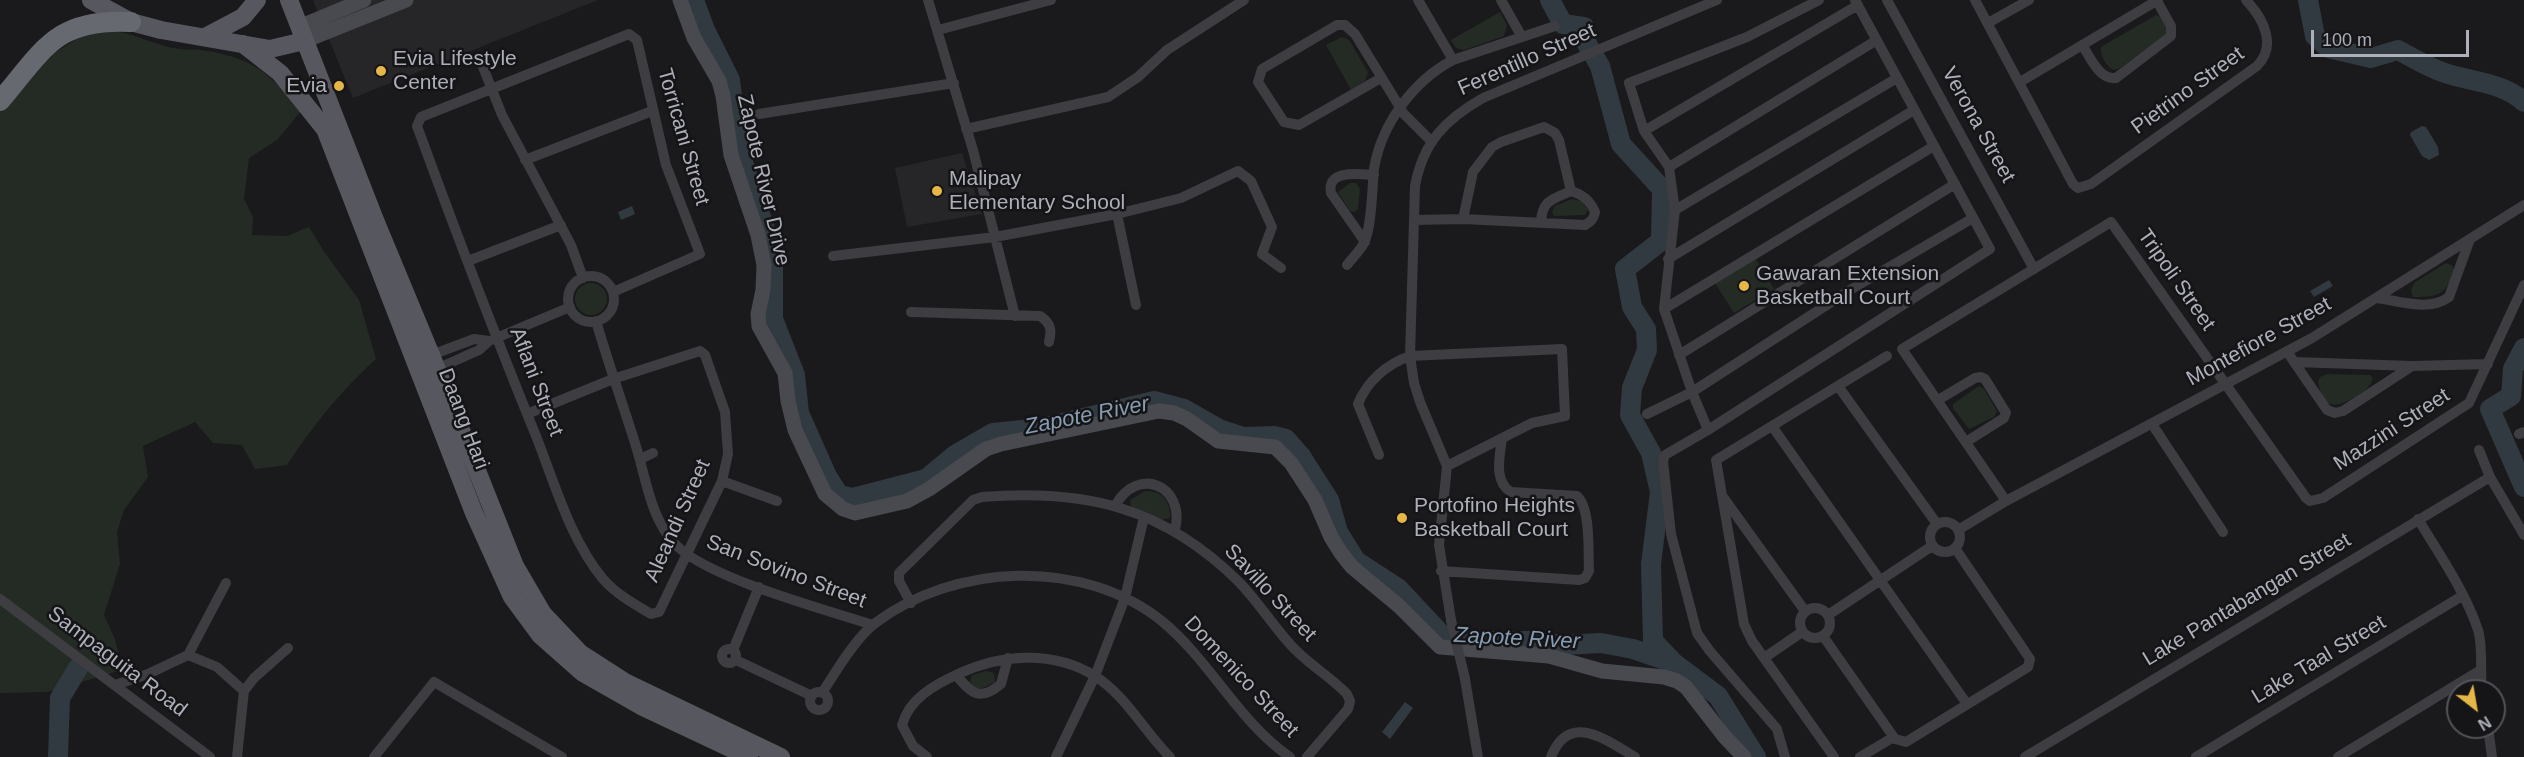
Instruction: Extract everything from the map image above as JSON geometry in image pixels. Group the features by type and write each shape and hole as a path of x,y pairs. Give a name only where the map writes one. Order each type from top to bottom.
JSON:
{"highway":[{"path":"0,101 43,49 57,37 91,22 131,22"}],"main road":[{"name":"Daang Hari","path":"91,0 131,22 161,30 207,36 243,44 280,73 296,90 325,129 514,566 543,614 580,653 625,682 781,757"},
{"path":"207,36 243,17 257,0"},
{"name":"Daang Hari","path":"289,0 299,37 375,220 427,365 474,513 495,563 513,597 540,635 564,658 590,677 641,706 749,757"},
{"path":"243,44 270,49 299,37 325,129"}],"street":[{"path":"299,37 364,0"},
{"path":"299,37 406,0"},
{"name":"Zapote River Drive","path":"680,0 694,38 719,81 731,155 758,235 764,265 763,290 758,314 759,326 785,374 788,402 795,430 812,468 825,494 843,509 855,513 868,512 907,501 929,489 986,449 1001,444 1104,424 1147,412 1174,413 1187,419 1218,441 1275,447 1291,464 1315,500 1331,537 1352,567 1399,606 1440,647 1549,656 1602,671 1664,676 1686,687 1724,736 1744,757"},
{"path":"928,0 954,82 1015,316"},
{"path":"938,30 1051,0"},
{"path":"966,129 1108,97 1138,77 1167,50 1244,0"},
{"path":"1418,0 1453,60"},
{"path":"1501,0 1522,36"},
{"name":"Ferentillo Street","path":"1447,466 1417,393 1410,356 1414,219 1418,171 1432,142 1451,118 1483,98 1697,4 1717,0"},
{"path":"1708,430 1692,392 1664,309 1675,210 1668,167 1644,131 1629,83 1747,37 1819,0"},
{"name":"Verona Street","path":"1887,0 2034,269"},
{"path":"1975,0 2020,82 2082,45 2157,1 2171,26 2171,36 2116,78 2110,79 2102,74 2082,45"},
{"path":"1988,23 2029,0"},
{"name":"Pietrino Street","path":"2020,82 2073,184 2078,188 2091,184 2264,59 2268,52 2266,36 2257,14 2246,0"},
{"path":"1644,131 1856,2 1990,249 1708,430 1665,454 1663,461 1671,534 1697,633 1777,729 1785,757"},
{"path":"1381,78 1299,125 1284,122 1258,81 1262,69 1337,25 1345,25 1355,34 1400,109 1432,142"},
{"path":"1347,265 1365,242 1374,175 1386,130 1400,109 1430,75 1453,60 1555,26"},
{"name":"Torricani Street","path":"491,87 629,34 637,40 669,175 699,254 613,292"},
{"path":"1668,167 1877,40"},
{"path":"479,57 502,115 572,245 584,278"},
{"path":"1675,210 1897,78"},
{"path":"759,114 954,82"},
{"name":"Aflani Street","path":"491,87 421,117 417,126 468,261 493,339 527,414 580,544 597,570 620,595 651,614 659,612 662,607"},
{"path":"1668,259 1914,110"},
{"path":"525,160 652,111"},
{"path":"1463,219 1473,172 1485,154 1501,142 1537,128 1551,129 1556,133 1571,192"},
{"path":"1664,309 1934,146"},
{"path":"833,256 995,237 1117,214 1181,198 1238,171 1251,181 1272,227 1262,254 1281,268"},
{"path":"1365,242 1331,193 1330,188 1332,182 1345,174 1374,175"},
{"path":"1680,355 1955,184"},
{"path":"1414,219 1585,225 1594,219 1595,212 1586,198 1571,192 1547,202 1542,207 1540,222"},
{"name":"Montefiore Street","path":"1958,530 2006,501 2287,351 2524,206"},
{"path":"1117,214 1137,305"},
{"path":"1647,414 1692,392 1850,290 1973,218"},
{"name":"Tripoli Street","path":"2034,269 2111,222 2306,498 2316,501"},
{"path":"468,261 561,225"},
{"path":"2377,298 2428,305 2442,303 2449,297 2470,239"},
{"path":"2006,501 1902,349 2034,269"},
{"path":"584,278 601,279 613,292 611,310 596,321 580,319 570,308 570,290 584,278"},
{"name":"Mazzini Street","path":"2316,501 2461,410 2474,394 2524,285"},
{"path":"427,365 479,350 493,339 570,308"},
{"path":"911,312 1040,316 1052,329 1049,342"},
{"name":"San Sovino Street","path":"596,321 657,514 666,533 687,554 759,587 873,625"},
{"path":"1379,455 1358,404 1382,370 1397,361 1410,356 1562,349 1565,416 1532,423 1447,466 1439,545 1441,571 1465,680 1477,756"},
{"name":"Aleandi Street","path":"527,414 613,379 693,352 700,351 705,355 725,412 728,454 722,481 662,607"},
{"path":"2287,351 2327,410 2335,413 2343,411 2412,366"},
{"path":"1834,757 1752,641 1744,624 1731,517 1722,494 1716,460 1887,356"},
{"path":"2294,362 2412,366 2488,364"},
{"path":"1938,400 1975,378 1985,379 2006,413 2004,418 1966,442"},
{"path":"1838,386 1937,524"},
{"path":"2151,424 2223,532"},
{"path":"1772,426 1967,704"},
{"path":"1441,571 1579,580 1585,578 1589,571 1586,511 1582,500 1576,496 1511,492 1505,489 1499,475 1502,438"},
{"path":"2479,450 2490,477 2524,535"},
{"path":"640,459 653,453"},
{"name":"Lake Pantabangan Street","path":"2025,757 2490,477"},
{"path":"722,481 777,501"},
{"path":"1115,506 1121,495 1129,488 1138,484 1158,486 1167,491 1177,509 1175,530"},
{"name":"Savillo Street","path":"911,603 899,581 899,573 973,500 982,497 1045,494 1115,506 1144,517 1175,530 1240,583 1290,645 1347,694 1350,701 1348,709 1307,757"},
{"path":"1056,757 1095,676 1125,598 1144,517"},
{"path":"1731,517 1805,611"},
{"path":"2418,519 2462,596 2479,632 2481,679"},
{"path":"1951,523 1958,530 1960,540 1955,548 1945,552 1932,546 1930,531 1937,524 1951,523"},
{"path":"1828,615 1932,546"},
{"path":"1860,757 1892,738 1906,741 2028,666 2030,659 1955,548"},
{"name":"Domenico Street","path":"759,587 734,655 817,695 873,625 940,589 965,581 1023,576 1082,583 1125,598 1144,608 1185,642 1239,710 1270,742 1290,757"},
{"path":"115,685 148,674 188,654 226,583"},
{"name":"Lake Taal Street","path":"2196,757 2462,596"},
{"name":"Sampaguita Road","path":"0,599 5,607 115,685 210,757"},
{"path":"1816,608 1828,615 1830,625 1823,636 1810,638 1802,632 1800,622 1805,611 1816,608"},
{"path":"1764,658 1802,632"},
{"path":"1823,636 1895,739"},
{"path":"237,757 244,691 254,678 288,648"},
{"path":"188,654 217,668 244,691"},
{"path":"927,757 908,739 902,725 904,716 912,704 938,683 956,675 990,661 1027,656 1066,664 1095,676 1123,702 1170,757"},
{"path":"956,675 971,692 987,693 1001,684 1008,658"},
{"path":"2338,757 2480,672"},
{"path":"374,757 434,682 562,757"},
{"path":"1551,757 1557,743 1567,735 1583,732 1597,735 1635,757"},
{"path":"2490,739 2492,757"}],"shaded area":[{"name":"Evia Lifestyle Center","path":"313,0 598,0 353,98"},
{"path":"1500,12 1507,25 1504,36 1464,50 1456,48 1451,40"},
{"path":"2156,15 2161,17 2167,25 2167,33 2120,68 2114,70 2108,66 2101,47"},
{"path":"110,31 173,48 219,53 247,62 268,76 301,111 277,140 249,158 244,199 253,217 252,235 287,236 309,227 359,300 376,359 328,409 287,465 255,469 242,445 213,443 195,422 143,446 148,477 124,510 117,532 120,564 104,615 115,639 122,670 47,692 0,693 0,110 48,57 83,35"},
{"path":"1342,37 1349,40 1368,72 1365,81 1351,90 1326,45"},
{"path":"2422,126 2426,127 2438,147 2439,155 2429,160 2422,156 2410,135"},
{"name":"Malipay Elementary School","path":"962,153 982,214 907,227 895,168"},
{"path":"1350,183 1356,183 1360,189 1358,209 1354,212 1350,211 1338,192"},
{"path":"1572,199 1582,201 1588,210 1585,215 1554,216 1552,212 1555,206"},
{"path":"632,206 635,214 621,220 618,212"},
{"name":"Gawaran Extension Basketball Court","path":"1756,259 1774,289 1734,313 1715,283"},
{"path":"2446,263 2453,266 2454,270 2444,290 2435,295 2413,297 2411,290 2414,283"},
{"path":"2329,280 2333,286 2314,297 2310,291"},
{"path":"591,283 602,288 607,299 602,310 591,315 580,310 575,299 580,288"},
{"path":"2327,374 2370,375 2373,378 2369,386 2357,396 2343,403 2332,404 2324,398 2318,382 2320,377"},
{"path":"1979,386 1984,389 1997,411 1994,417 1969,429 1953,408 1953,404"},
{"path":"1145,491 1151,491 1164,498 1169,507 1170,518 1162,520 1131,507 1130,500"},
{"path":"986,671 994,673 995,682 983,688 976,688 970,682 972,675"},
{"path":"1405,702 1413,708 1390,739 1382,732"}],"waterway":[{"name":"Zapote River","path":"694,0 705,30 730,80 739,150 773,254 773,319 795,375 799,413 827,476 839,495 853,498 926,479 955,455 993,433 1042,428 1154,401 1184,409 1219,429 1243,437 1274,436 1286,439 1301,456 1329,500 1338,532 1356,561 1399,589 1442,635 1470,641 1531,641 1563,645 1601,643 1633,649 1674,663 1718,696 1756,757"},
{"path":"1550,0 1563,24 1584,27 1587,44 1600,66 1621,144 1662,189 1661,241 1625,269 1632,307 1646,329 1647,350 1632,388 1630,415 1651,453 1660,492 1651,564 1653,641 1672,661"},
{"path":"2308,0 2315,36 2328,48 2371,58 2398,50 2439,71 2497,86 2516,95 2524,102"},
{"path":"2524,348 2513,369 2511,396 2490,409 2524,487"},
{"path":"58,757 60,698 78,668"}],"place":[{"name":"Evia Lifestyle Center","path":"381,71"},
{"name":"Evia","path":"339,86"},
{"name":"Malipay Elementary School","path":"937,191"},
{"name":"Gawaran Extension Basketball Court","path":"1744,286"},
{"name":"Portofino Heights Basketball Court","path":"1402,518"}]}
